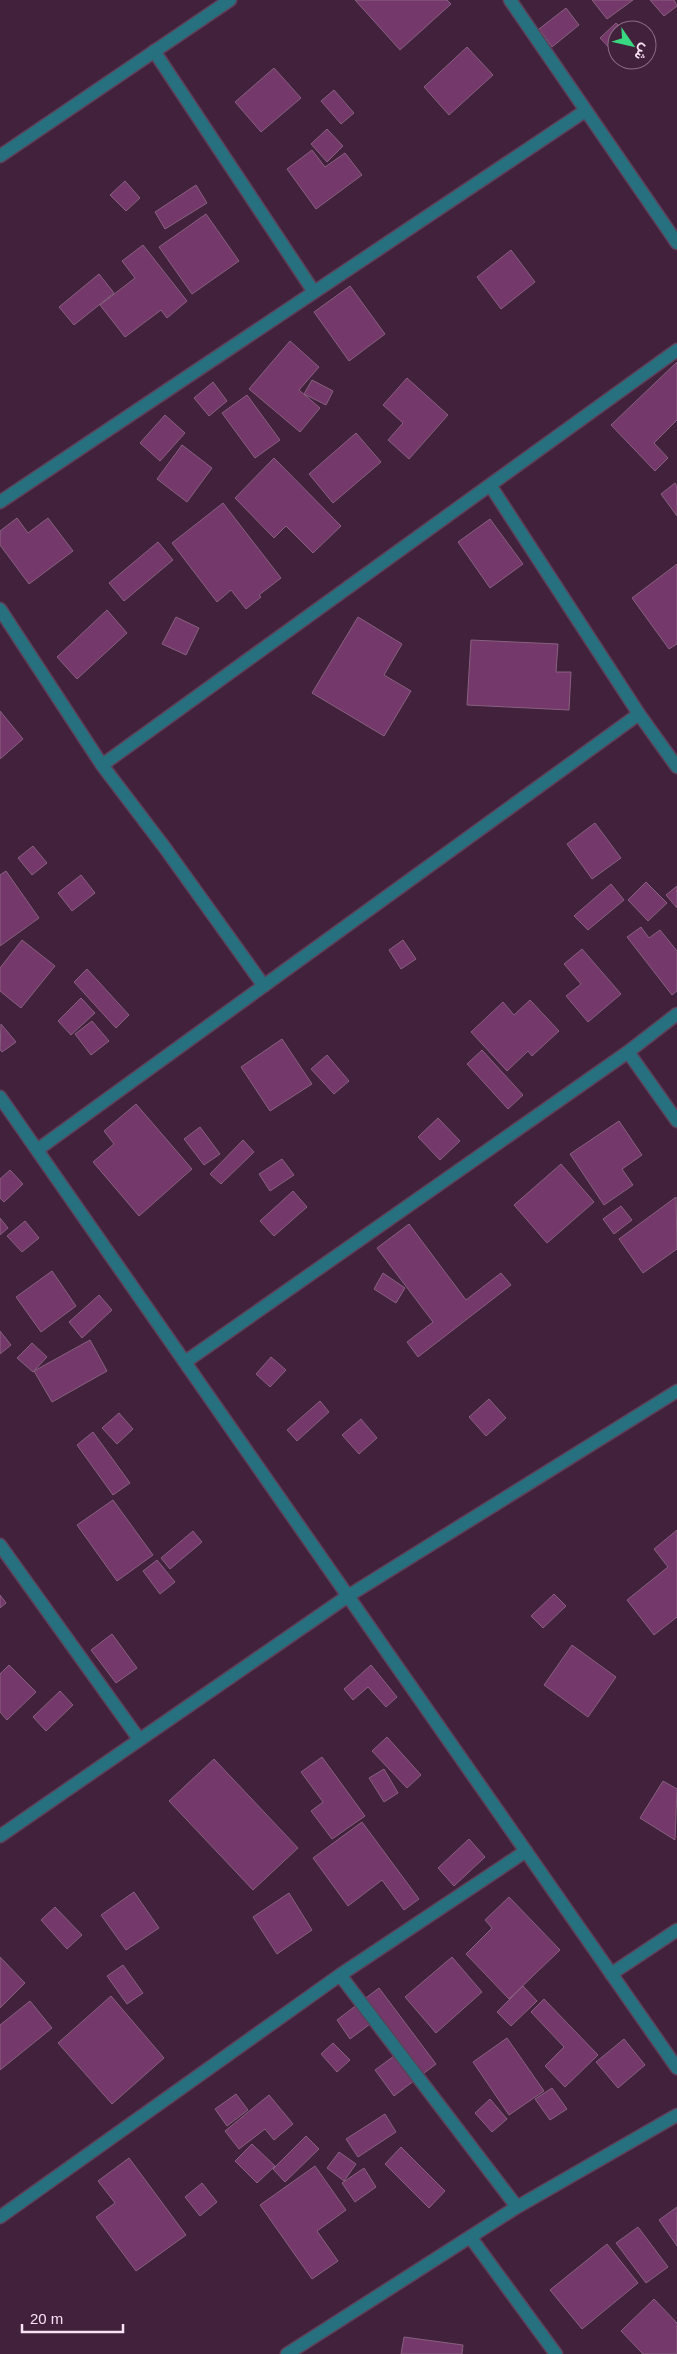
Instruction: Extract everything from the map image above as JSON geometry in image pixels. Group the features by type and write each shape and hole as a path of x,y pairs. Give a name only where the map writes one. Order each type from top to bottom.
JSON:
{"street":[{"path":"0,156 230,0"},
{"path":"510,0 677,243"},
{"path":"154,51 314,292"},
{"path":"0,502 585,111"},
{"path":"102,765 677,350"},
{"path":"490,485 639,714 677,766"},
{"path":"0,609 102,765 165,848 264,986"},
{"path":"37,1150 639,714"},
{"path":"185,1362 628,1052 677,1014"},
{"path":"628,1052 677,1121"},
{"path":"0,1097 677,2068"},
{"path":"0,1836 348,1596 677,1391"},
{"path":"0,1545 139,1739"},
{"path":"0,2217 340,1974 526,1851"},
{"path":"611,1974 677,1930"},
{"path":"340,1974 517,2207"},
{"path":"287,2354 517,2207 677,2114"},
{"path":"471,2238 556,2354"}],"building":[{"path":"355,0 447,0 451,4 400,50"},
{"path":"592,0 633,0 607,19"},
{"path":"650,0 674,0 677,6 664,16"},
{"path":"566,8 579,25 552,47 539,29"},
{"path":"607,31 607,45 600,38"},
{"path":"467,47 493,75 449,115 424,87"},
{"path":"274,68 301,98 261,132 235,102"},
{"path":"334,90 354,113 341,124 321,101"},
{"path":"327,129 343,146 327,162 311,144"},
{"path":"312,150 325,167 345,153 362,175 316,209 287,169"},
{"path":"125,181 140,198 126,211 110,195"},
{"path":"196,185 207,203 165,229 155,212"},
{"path":"206,214 239,261 192,294 159,247"},
{"path":"143,245 187,301 167,318 161,310 125,337 100,305 135,278 122,261"},
{"path":"511,250 535,282 501,309 477,277"},
{"path":"99,274 114,293 74,325 59,307"},
{"path":"350,286 385,334 349,361 314,312"},
{"path":"290,341 319,367 299,390 320,408 300,432 249,389"},
{"path":"677,362 677,420 654,443 668,458 655,471 611,425"},
{"path":"407,378 448,415 409,459 388,440 403,423 383,405"},
{"path":"312,380 333,391 326,405 304,394"},
{"path":"213,382 227,401 209,416 194,398"},
{"path":"247,395 280,440 255,458 222,413"},
{"path":"165,415 185,433 160,461 140,443"},
{"path":"356,433 381,462 333,503 309,474"},
{"path":"182,445 212,468 187,502 157,479"},
{"path":"274,458 341,526 313,553 286,526 274,538 235,498"},
{"path":"675,483 677,486 677,516 661,494"},
{"path":"223,503 281,578 259,595 261,597 246,609 231,590 217,602 172,543"},
{"path":"17,518 28,533 48,518 73,551 29,584 0,545 0,531"},
{"path":"490,519 523,564 490,588 458,542"},
{"path":"158,542 173,560 124,601 109,583"},
{"path":"677,564 677,644 669,649 632,598"},
{"path":"107,610 127,633 77,679 57,657"},
{"path":"176,617 199,628 186,655 162,644"},
{"path":"358,617 402,644 384,675 411,691 384,736 312,693"},
{"path":"471,640 558,644 556,672 571,672 569,710 467,705"},
{"path":"0,711 23,739 0,759"},
{"path":"595,823 621,858 592,879 567,844"},
{"path":"33,846 47,863 32,875 18,858"},
{"path":"6,871 39,918 0,946 0,875"},
{"path":"81,875 95,893 72,911 58,893"},
{"path":"646,882 667,903 648,921 628,900"},
{"path":"611,884 624,900 588,930 574,916"},
{"path":"677,886 677,908 666,895"},
{"path":"641,927 649,938 660,930 677,951 677,991 672,995 627,937"},
{"path":"22,940 55,966 21,1008 0,991 0,968"},
{"path":"403,940 416,959 401,969 389,950"},
{"path":"582,949 621,994 588,1022 566,996 581,984 564,964"},
{"path":"87,969 129,1015 116,1028 74,982"},
{"path":"81,998 95,1013 71,1035 58,1021"},
{"path":"530,1000 559,1031 532,1056 528,1051 507,1071 471,1032 503,1002 514,1015"},
{"path":"92,1021 109,1041 91,1055 75,1034"},
{"path":"1,1024 16,1042 2,1052 0,1050"},
{"path":"282,1039 312,1084 270,1111 241,1067"},
{"path":"482,1050 523,1095 508,1109 467,1064"},
{"path":"327,1055 349,1081 334,1094 311,1069"},
{"path":"136,1104 192,1169 139,1216 93,1162 114,1144 104,1131"},
{"path":"438,1118 460,1141 440,1160 418,1137"},
{"path":"619,1121 642,1155 622,1169 633,1185 604,1205 570,1154"},
{"path":"200,1127 220,1154 204,1165 184,1139"},
{"path":"243,1140 254,1152 221,1184 210,1174"},
{"path":"282,1159 294,1175 270,1191 259,1174"},
{"path":"561,1164 594,1202 547,1243 514,1205"},
{"path":"10,1170 23,1184 4,1202 0,1198 0,1179"},
{"path":"293,1191 307,1207 274,1236 260,1221"},
{"path":"676,1197 677,1249 643,1273 619,1239"},
{"path":"621,1206 632,1220 614,1234 603,1219"},
{"path":"0,1218 8,1228 0,1235"},
{"path":"25,1221 39,1238 22,1252 7,1236"},
{"path":"409,1224 466,1300 501,1273 511,1285 418,1357 407,1342 433,1322 377,1248"},
{"path":"52,1271 76,1306 41,1332 16,1297"},
{"path":"383,1273 405,1288 396,1303 374,1289"},
{"path":"99,1295 112,1310 82,1338 69,1322"},
{"path":"0,1331 11,1345 0,1354"},
{"path":"90,1340 107,1371 52,1402 34,1371"},
{"path":"32,1343 47,1357 33,1372 17,1358"},
{"path":"271,1357 286,1370 270,1387 256,1374"},
{"path":"489,1399 506,1418 486,1436 469,1417"},
{"path":"320,1401 329,1412 297,1441 287,1430"},
{"path":"119,1413 133,1429 117,1444 102,1428"},
{"path":"361,1419 377,1438 359,1454 342,1435"},
{"path":"93,1432 130,1483 113,1495 77,1445"},
{"path":"113,1500 153,1555 117,1581 77,1525"},
{"path":"677,1530 677,1617 654,1635 627,1600 668,1567 654,1549"},
{"path":"193,1531 202,1542 170,1569 161,1558"},
{"path":"157,1560 175,1582 160,1594 143,1571"},
{"path":"554,1594 566,1606 543,1628 531,1616"},
{"path":"0,1595 6,1603 0,1608"},
{"path":"112,1634 137,1668 116,1683 91,1650"},
{"path":"572,1645 616,1677 588,1717 544,1685"},
{"path":"9,1665 36,1692 7,1720 0,1712 0,1674"},
{"path":"371,1665 397,1697 386,1707 368,1687 353,1700 344,1689"},
{"path":"60,1691 73,1705 46,1731 33,1717"},
{"path":"387,1737 421,1775 407,1788 372,1751"},
{"path":"322,1757 365,1816 332,1839 311,1811 323,1802 301,1772"},
{"path":"214,1759 298,1848 253,1890 169,1801"},
{"path":"384,1769 398,1793 384,1802 369,1778"},
{"path":"663,1781 677,1789 675,1840 640,1818"},
{"path":"362,1822 419,1899 404,1910 382,1880 348,1906 313,1858"},
{"path":"469,1839 485,1857 454,1886 438,1868"},
{"path":"134,1892 159,1928 126,1950 101,1915"},
{"path":"289,1893 312,1930 277,1954 253,1917"},
{"path":"509,1897 560,1950 509,1999 466,1954 492,1928 485,1920"},
{"path":"55,1907 82,1935 67,1949 41,1920"},
{"path":"0,1957 25,1983 0,2008"},
{"path":"452,1957 482,1992 436,2033 405,1997"},
{"path":"123,1965 143,1993 127,2004 107,1976"},
{"path":"523,1986 537,2001 511,2026 497,2012"},
{"path":"379,1988 436,2064 394,2096 375,2070 394,2056 370,2024 350,2039 337,2020"},
{"path":"111,1996 164,2058 112,2104 58,2043"},
{"path":"544,1999 598,2055 565,2087 545,2066 564,2047 531,2012"},
{"path":"30,2001 52,2028 0,2070 0,2025"},
{"path":"507,2038 544,2091 509,2115 473,2062"},
{"path":"624,2039 645,2065 618,2088 596,2062"},
{"path":"333,2043 350,2060 337,2072 321,2054"},
{"path":"552,2088 567,2109 550,2120 535,2099"},
{"path":"236,2094 248,2110 227,2126 215,2109"},
{"path":"269,2095 293,2124 274,2140 265,2129 239,2149 225,2131"},
{"path":"490,2099 507,2119 492,2132 475,2113"},
{"path":"385,2114 396,2132 358,2157 346,2139"},
{"path":"306,2136 319,2149 285,2182 273,2169"},
{"path":"252,2144 275,2166 257,2183 235,2161"},
{"path":"401,2147 445,2191 429,2208 385,2164"},
{"path":"339,2152 356,2164 344,2181 327,2168"},
{"path":"129,2158 186,2235 136,2271 96,2217 115,2203 98,2181"},
{"path":"315,2166 346,2210 317,2231 338,2261 312,2279 260,2205"},
{"path":"364,2168 376,2187 355,2202 342,2183"},
{"path":"202,2183 217,2202 200,2216 185,2197"},
{"path":"677,2207 677,2246 659,2220"},
{"path":"638,2227 668,2267 646,2283 616,2243"},
{"path":"607,2244 638,2283 582,2329 550,2290"},
{"path":"654,2299 677,2323 677,2354 643,2354 621,2331"},
{"path":"404,2337 463,2345 462,2354 401,2354"}]}
